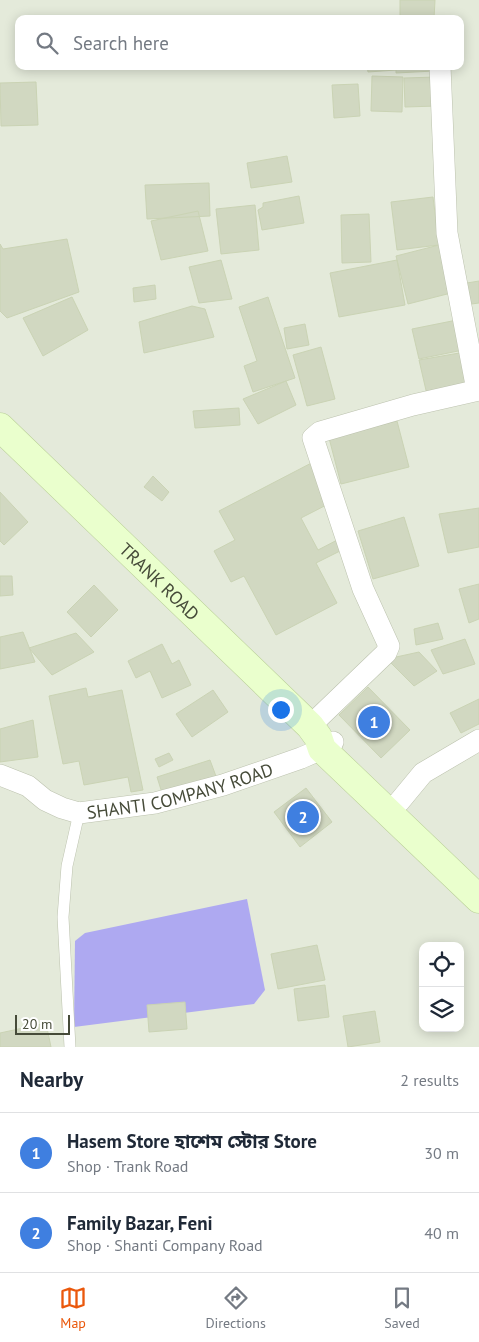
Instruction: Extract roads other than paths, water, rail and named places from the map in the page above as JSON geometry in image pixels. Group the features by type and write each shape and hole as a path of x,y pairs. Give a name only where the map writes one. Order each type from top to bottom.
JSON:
{"main road":[{"name":"TRANK ROAD","path":"0,427 321,738 479,899"},
{"name":"TRANK ROAD","path":"321,738 399,802 479,878"}],"street":[{"path":"321,738 386,653 388,646 363,589 312,438 320,432 478,390 447,233 440,70"},
{"name":"SHANTI COMPANY ROAD","path":"0,775 28,786 44,800 79,813 155,803 215,788 321,738"},
{"path":"399,802 423,773 479,740"}],"lane":[{"path":"70,1047 63,917 68,866 79,813"}],"place":[{"name":"Hasem Store হাশেম স্টোর Store","path":"374,722"},
{"name":"Family Bazar, Feni","path":"303,817"}]}
